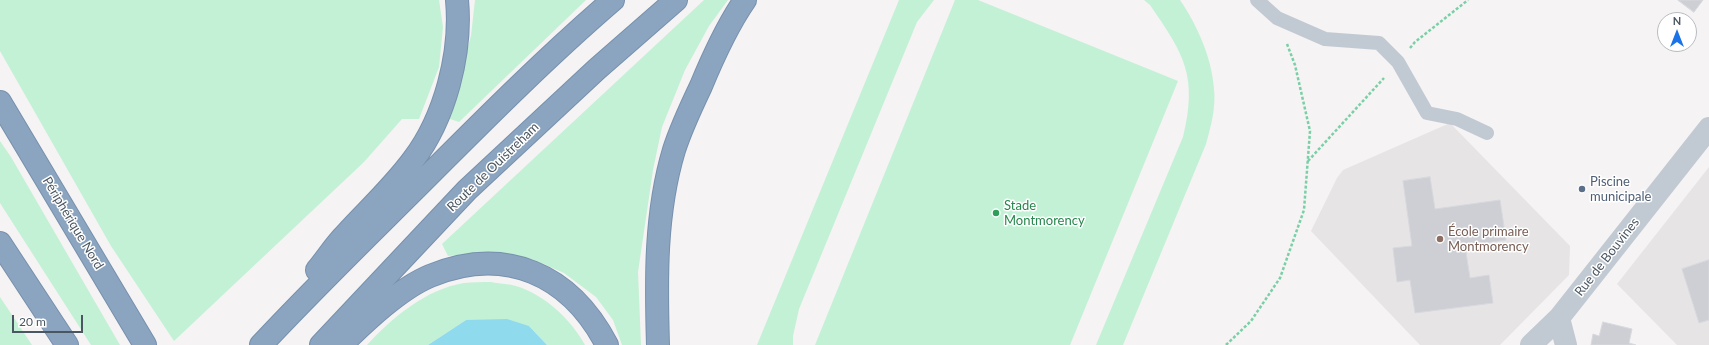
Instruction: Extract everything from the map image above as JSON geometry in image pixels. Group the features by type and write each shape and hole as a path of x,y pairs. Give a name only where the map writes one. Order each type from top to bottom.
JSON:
{"highway":[{"path":"298,306 313,274 344,236 413,160 434,127 451,79 458,16 457,0"},
{"path":"261,345 298,306 563,44 613,0"},
{"name":"Route de Ouistreham","path":"321,345 467,190 597,69 676,0"},
{"path":"658,345 656,261 662,202 667,176 683,125 713,56 745,0"},
{"name":"Périphérique Nord","path":"0,102 145,345"},
{"path":"0,243 67,345"},
{"path":"341,345 392,300 429,277 459,267 493,264 522,268 554,282 580,305 601,333 607,345"}],"street":[{"name":"Rue de Bouvines","path":"1531,345 1558,318 1709,128"},
{"path":"1558,318 1566,345"}],"lane":[{"path":"1257,0 1277,18 1325,39 1379,43 1398,62 1426,113 1457,119 1487,133"}],"path":[{"path":"1308,162 1415,42 1468,0"},
{"path":"1226,345 1251,321 1280,278 1304,210 1310,131 1295,65 1277,18"}],"shaded area":[{"name":"École primaire Montmorency","path":"1450,123 1570,246 1569,275 1500,345 1420,345 1311,231 1337,178 1343,170"},
{"path":"1709,167 1709,345 1677,345 1617,284"}],"green space":[{"path":"0,0 439,0 443,27 439,67 419,119 402,119 364,162 174,341 111,246 0,51"},
{"path":"475,0 586,0 459,122 447,118 471,36"},
{"path":"704,0 728,0 709,26 685,70 662,127 653,170 638,272 641,345 622,345 613,320 596,297 564,273 532,259 470,254 448,256 442,244"},
{"path":"899,0 934,0 917,22 799,309 793,336 793,345 757,345"},
{"name":"Stade Montmorency","path":"955,0 978,0 1178,81 1070,345 815,345"},
{"path":"1144,0 1180,0 1198,31 1207,54 1213,77 1214,110 1206,144 1123,345 1096,345 1183,137 1187,116 1189,98 1185,66 1172,38 1150,5"},
{"path":"0,141 11,157 120,345 91,345 0,203"},
{"path":"491,282 518,287 532,293 550,304 573,327 585,345 547,345 529,326 466,320 428,345 367,345 399,315 423,298 436,291 464,283"},
{"path":"0,297 32,345 0,345"}],"water":[{"path":"507,319 529,326 547,345 428,345 466,320"}],"building":[{"path":"1678,0 1703,0 1694,12"},
{"path":"1430,177 1435,209 1500,200 1506,240 1465,246 1470,278 1489,275 1493,303 1415,313 1410,280 1397,282 1393,248 1412,246 1403,181"},
{"path":"1709,260 1709,320 1699,323 1682,269"},
{"path":"1603,322 1632,329 1629,343 1636,345 1591,345 1593,334 1599,336"}],"place":[{"name":"Piscine municipale","path":"1582,189"},
{"name":"Stade Montmorency","path":"996,213"},
{"name":"École primaire Montmorency","path":"1440,239"}]}
